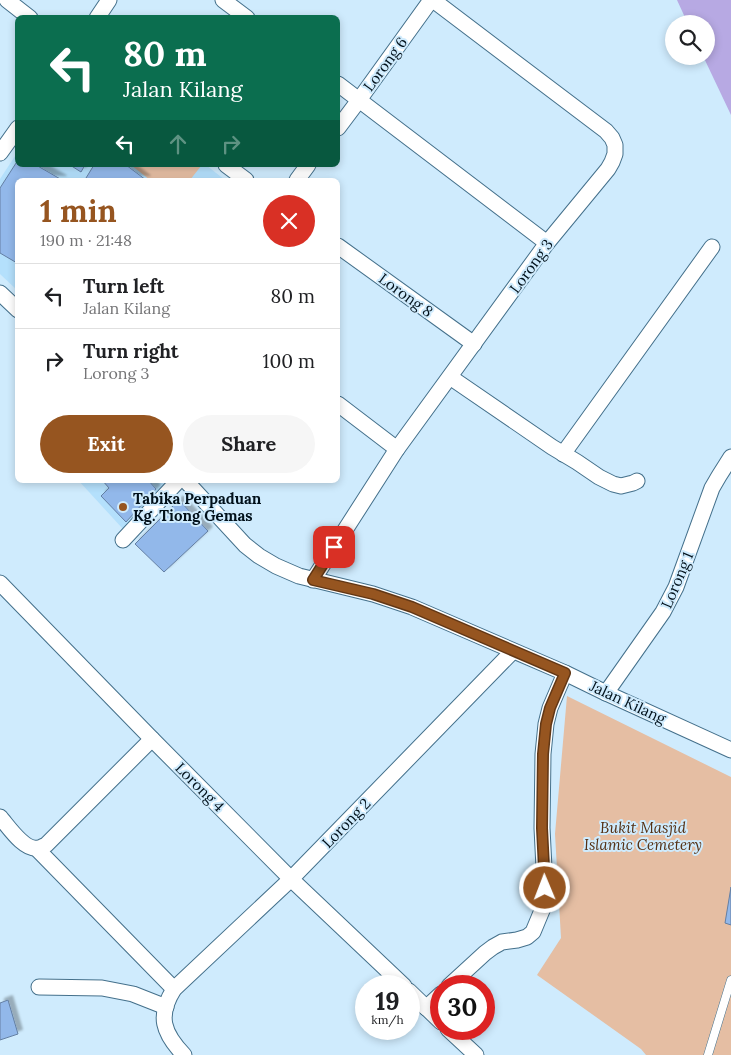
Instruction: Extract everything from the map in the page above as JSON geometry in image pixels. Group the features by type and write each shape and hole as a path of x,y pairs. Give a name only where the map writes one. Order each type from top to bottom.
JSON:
{"street":[{"path":"7,0 26,15"},
{"path":"99,15 109,0"},
{"path":"223,0 243,15"},
{"name":"Lorong 6","path":"340,125 432,0"},
{"name":"Lorong 3","path":"313,580 397,449 547,243 608,169 615,154 615,145 606,131 432,0"},
{"path":"340,86 547,243"},
{"path":"1,148 15,132"},
{"path":"229,167 243,178"},
{"path":"298,178 307,167"},
{"name":"Lorong 8","path":"340,247 474,344"},
{"path":"563,454 712,247"},
{"path":"0,293 15,307"},
{"path":"450,377 599,477 621,486 637,481"},
{"path":"340,406 397,449"},
{"name":"Lorong 1","path":"606,693 669,601 676,587 712,488 731,457"},
{"path":"123,540 176,483"},
{"name":"Jalan Kilang","path":"188,483 245,545 259,556 288,572 373,594 412,607 565,673 731,750"},
{"name":"Lorong 4","path":"0,583 291,879 392,975"},
{"name":"Lorong 2","path":"174,989 291,879 513,651"},
{"path":"461,975 485,953 502,942 527,937 533,932 541,914 545,888 542,828 543,754 546,724 550,708 565,673"},
{"path":"0,817 22,842 30,848 38,849 46,845 152,739"},
{"path":"38,849 174,989 166,1007 165,1025 168,1036 184,1055"},
{"path":"39,987 102,988 132,994 166,1007"},
{"path":"420,1002 430,1012"},
{"path":"426,1008 430,1004"},
{"path":"460,1040 476,1055"}],"lane":[{"path":"708,1055 731,980"}],"shaded area":[{"path":"677,0 731,0 731,115 707,65 715,65 715,15 684,15"},
{"path":"15,156 15,167 209,167 222,178 15,178 15,288 0,274 0,179"},
{"name":"Tabika Perpaduan Kg. Tiong Gemas","path":"81,483 163,483 165,485 123,529"}],"green space":[{"path":"134,167 200,167 192,178 147,178"},
{"name":"Bukit Masjid Islamic Cemetery","path":"567,696 731,777 731,1055 646,1055 641,1049 537,975 561,938 555,834"}],"building":[{"path":"15,165 15,167 39,167 59,178 15,178 15,262 0,253 0,188"},
{"path":"73,167 84,167 81,172"},
{"path":"93,167 129,167 143,178 86,178"},
{"path":"105,483 151,483 156,489 126,522 101,496 109,488"},
{"path":"179,500 208,531 164,572 135,544"},
{"path":"731,887 731,925 725,923"},
{"path":"8,1000 18,1034 0,1040 0,1003"}],"place":[{"name":"Tabika Perpaduan Kg. Tiong Gemas","path":"123,507"}],"route":[{"path":"334,547 313,580 373,594 412,607 565,673 550,708 546,724 543,754 542,828 545,888"}]}
